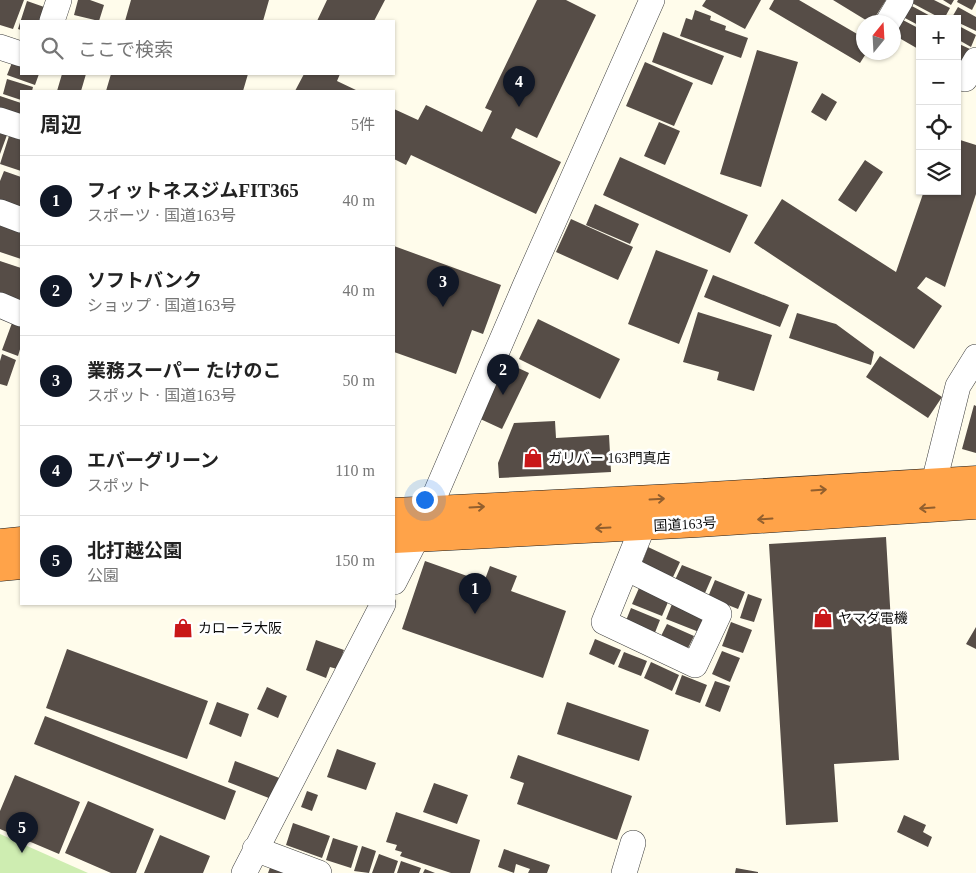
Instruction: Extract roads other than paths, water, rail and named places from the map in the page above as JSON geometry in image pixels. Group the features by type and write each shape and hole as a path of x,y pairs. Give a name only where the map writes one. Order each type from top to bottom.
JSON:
{"highway":[{"name":"国道163号","path":"395,512 704,497 976,480"},
{"name":"国道163号","path":"406,538 643,526 976,505"},
{"path":"0,543 20,541"},
{"path":"0,566 20,565"}],"street":[{"path":"52,20 58,0"},
{"path":"395,578 406,538 429,510 525,286 652,0"},
{"path":"892,15 901,0"},
{"path":"0,47 20,54"},
{"path":"0,120 20,127"},
{"path":"0,212 20,220"},
{"path":"0,306 20,314"},
{"path":"934,482 958,386 976,356"},
{"path":"626,568 719,614 695,664 604,622 643,526"},
{"path":"244,873 382,605"},
{"path":"624,873 634,843"},
{"path":"255,849 319,873"}],"place":[{"name":"エバーグリーン","path":"519,107"},
{"name":"業務スーパー たけのこ","path":"443,307"},
{"name":"ソフトバンク","path":"503,395"},
{"name":"ガリバー 163門真店","path":"533,458"},
{"name":"フィットネスジムFIT365","path":"475,614"},
{"name":"ヤマダ電機","path":"823,618"},
{"name":"カローラ大阪","path":"183,628"},
{"name":"北打越公園","path":"22,853"}]}
